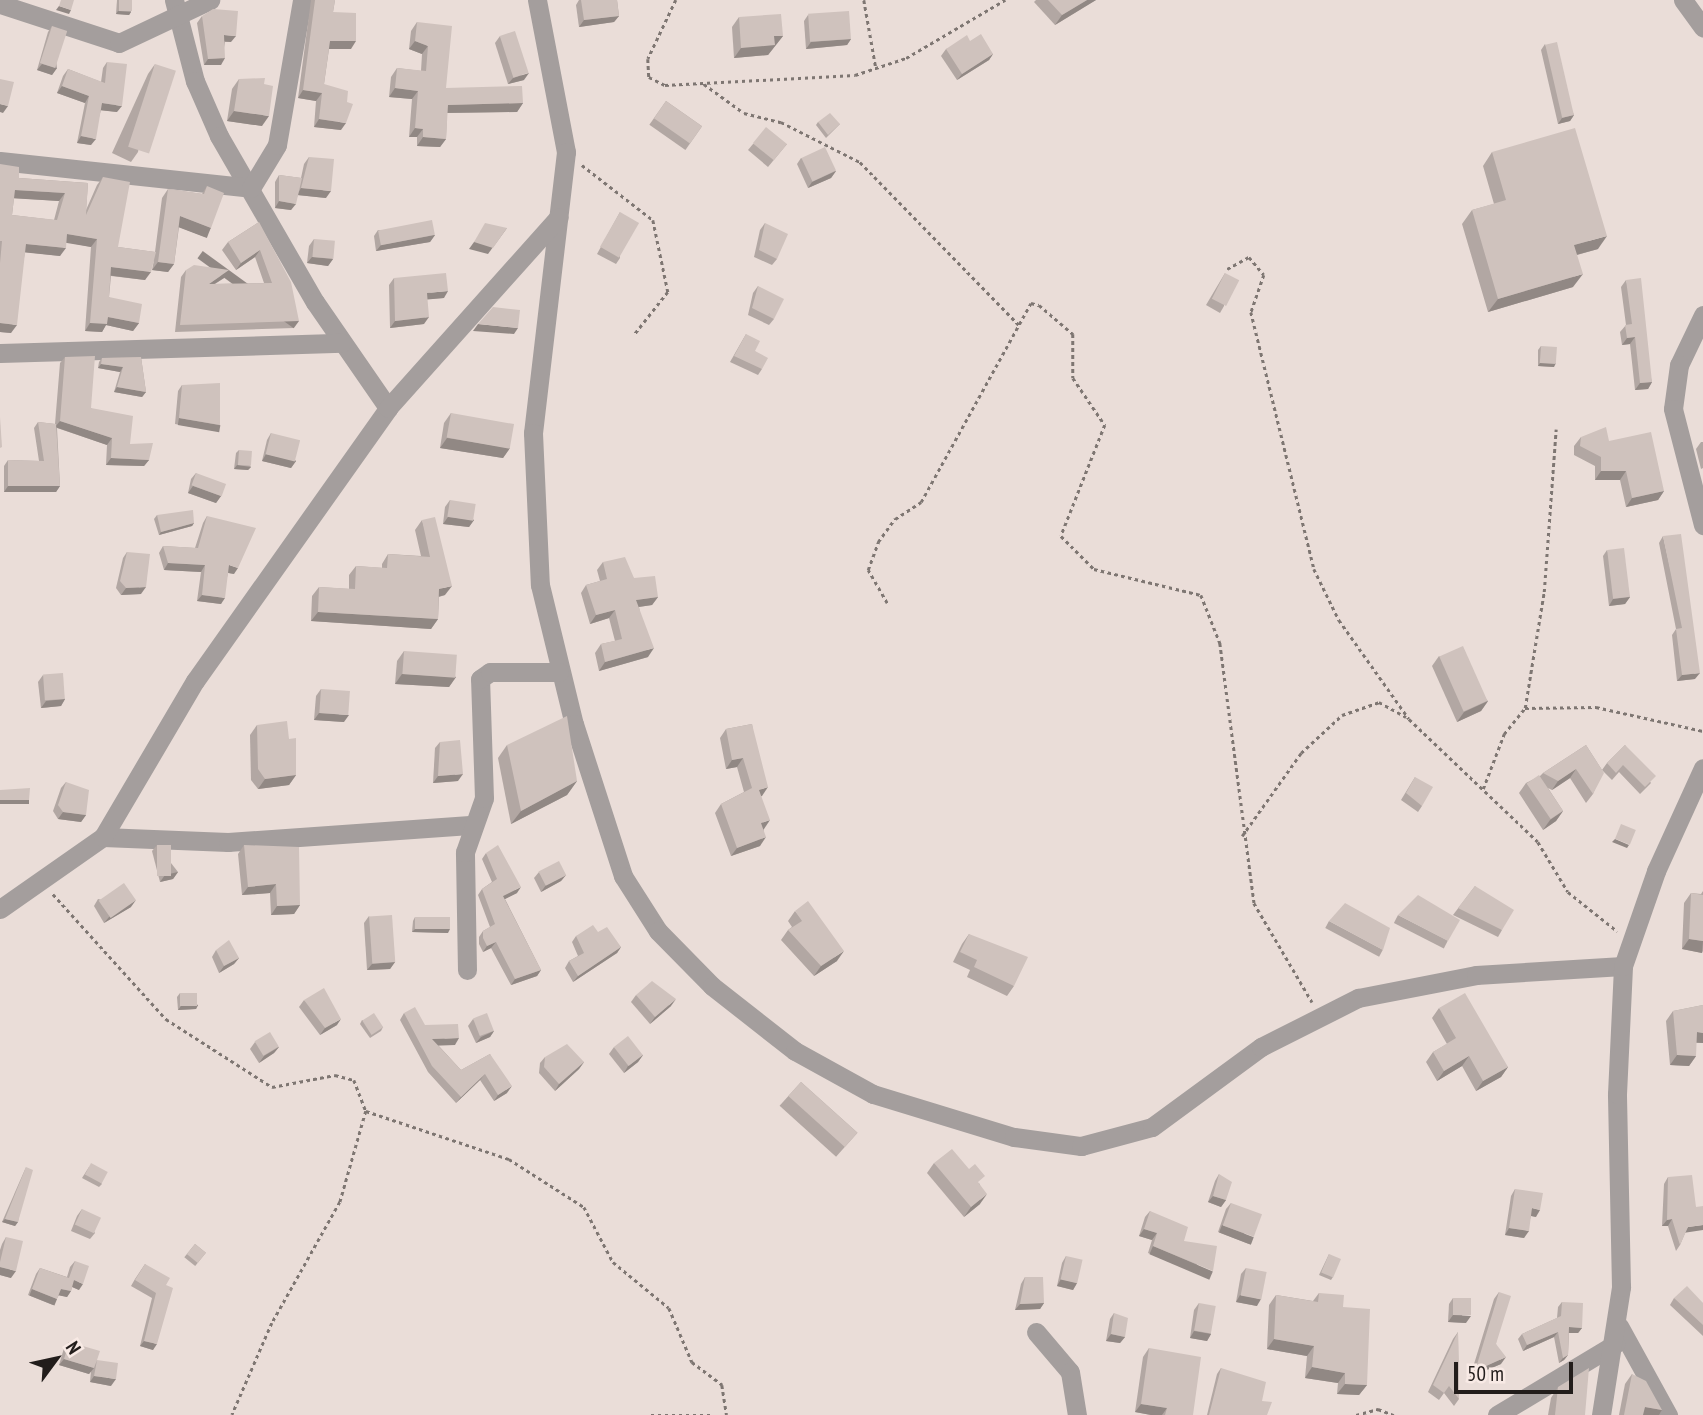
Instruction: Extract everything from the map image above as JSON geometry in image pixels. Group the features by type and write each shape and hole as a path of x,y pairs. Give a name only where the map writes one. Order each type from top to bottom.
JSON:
{"street":[{"path":"0,4 119,43 150,33 175,7 210,0"},
{"path":"251,188 277,145 302,0"},
{"path":"537,0 566,152 540,343 532,505 559,672 602,822 639,905 712,986 795,1051 873,1094 1014,1137 1104,1143 1152,1126 1261,1047 1319,1014 1358,998 1476,975 1623,966"},
{"path":"1683,0 1703,28"},
{"path":"175,7 206,109 342,343 388,408"},
{"path":"0,161 251,188"},
{"path":"0,909 103,837 195,681 388,408 559,217"},
{"path":"1703,315 1679,365 1673,408 1703,525"},
{"path":"0,353 342,343"},
{"path":"467,970 465,852 484,799 480,679 490,672 559,672"},
{"path":"1601,1415 1617,1335 1623,966 1630,942 1703,768"},
{"path":"103,837 228,842 473,825"},
{"path":"1036,1332 1070,1372 1077,1415"},
{"path":"1497,1415 1617,1335"},
{"path":"1617,1335 1668,1415"}],"path":[{"path":"676,0 648,59 649,77 665,85 855,75 876,68 1005,0"},
{"path":"864,0 876,68"},
{"path":"704,84 744,113 781,122 860,163 1019,325"},
{"path":"566,152 653,220 668,292 635,334"},
{"path":"1227,269 1249,257 1264,275 1251,312 1314,569 1339,620 1409,719 1538,842 1568,892 1630,942"},
{"path":"887,603 868,570 878,542 895,519 921,502 1031,303 1061,320 1073,334 1073,377 1105,425 1061,537 1094,569 1201,595 1220,643 1242,836 1254,903 1319,1014"},
{"path":"1483,789 1504,734 1525,708 1544,592 1556,429"},
{"path":"1242,836 1301,752 1342,715 1378,702 1409,719"},
{"path":"1525,708 1596,707 1703,731"},
{"path":"40,880 166,1019 272,1087 335,1075 354,1080 366,1111 340,1202 272,1324 232,1415"},
{"path":"366,1111 509,1159 584,1207 613,1262 669,1308 692,1362 722,1385 727,1415"},
{"path":"1378,1409 1387,1415"},
{"path":"1356,1415 1378,1409 1394,1415"},
{"path":"651,1415 711,1415"}],"building":[{"path":"61,0 74,0 71,10 59,6"},
{"path":"119,0 132,0 132,11 119,11"},
{"path":"315,0 335,0 333,12 356,13 356,41 330,41 324,84 348,91 347,102 353,104 346,123 319,119 322,93 303,90"},
{"path":"581,0 617,0 619,16 584,20"},
{"path":"1048,0 1087,0 1062,15"},
{"path":"213,9 238,11 236,36 224,35 225,58 208,59 202,16"},
{"path":"849,11 851,39 810,42 808,14"},
{"path":"781,14 783,36 774,36 775,45 741,48 739,17"},
{"path":"417,22 452,26 446,88 522,86 523,103 448,105 446,139 423,137 423,129 415,128 418,91 395,88 397,68 426,71 428,46 415,41"},
{"path":"52,26 67,31 55,68 40,63"},
{"path":"515,31 529,73 513,78 500,36"},
{"path":"981,34 993,54 962,74 946,49 967,35 970,41"},
{"path":"1557,42 1574,115 1562,118 1545,45"},
{"path":"107,62 127,64 122,106 102,103 96,139 81,136 89,96 62,86 68,69 105,83"},
{"path":"155,64 176,71 149,154 128,147"},
{"path":"265,78 264,84 273,86 269,116 234,111 239,79"},
{"path":"0,79 14,82 8,106 0,104"},
{"path":"666,101 702,126 690,143 654,118"},
{"path":"830,113 840,124 828,135 818,122"},
{"path":"766,127 787,144 774,160 753,143"},
{"path":"1575,128 1607,236 1574,245 1583,274 1498,299 1472,210 1506,200 1492,152"},
{"path":"825,147 836,171 812,182 801,158"},
{"path":"309,157 334,159 331,191 301,188"},
{"path":"0,164 19,167 19,178 88,183 86,215 103,177 130,182 118,247 156,252 151,272 111,267 109,297 142,304 139,323 108,317 107,324 90,323 97,239 67,234 66,248 26,244 17,325 0,323","holes":["15,190 65,193 57,220 12,215"]},
{"path":"279,175 302,178 296,204 279,201"},
{"path":"207,186 224,193 211,228 180,216 174,264 158,262 168,189 204,194"},
{"path":"620,212 639,223 619,258 600,247"},
{"path":"432,220 435,235 381,245 378,230"},
{"path":"259,222 291,282 299,321 180,325 186,270 194,265 229,270 209,284 272,283 260,250 241,263 228,242"},
{"path":"485,223 507,228 493,248 474,242"},
{"path":"765,223 788,234 777,259 759,250"},
{"path":"314,239 335,241 333,259 312,257"},
{"path":"446,273 448,291 427,293 429,317 395,321 394,278"},
{"path":"1225,273 1239,280 1226,306 1212,299"},
{"path":"1641,278 1652,382 1640,383 1635,337 1627,338 1625,325 1632,324 1626,280"},
{"path":"758,286 784,299 774,319 752,308"},
{"path":"493,307 520,310 518,328 478,324"},
{"path":"746,334 760,341 755,351 768,358 762,369 734,356"},
{"path":"1541,346 1557,347 1556,364 1540,363"},
{"path":"95,356 91,408 133,416 130,444 153,443 149,460 111,458 112,438 60,421 65,357"},
{"path":"141,357 146,392 117,387 123,367 101,364 102,358"},
{"path":"220,383 220,425 179,418 182,385"},
{"path":"451,413 514,424 510,449 447,438"},
{"path":"0,417 2,447 0,448"},
{"path":"38,422 56,424 60,486 8,486 8,460 44,461"},
{"path":"1606,427 1609,441 1651,432 1664,491 1632,498 1626,471 1601,471 1601,457 1580,446 1581,437"},
{"path":"271,433 300,440 295,462 266,454"},
{"path":"239,450 252,451 251,466 238,465"},
{"path":"196,473 226,484 222,496 192,485"},
{"path":"450,500 476,504 473,521 447,517"},
{"path":"193,510 194,523 161,532 157,515"},
{"path":"207,516 256,528 238,568 229,565 225,598 202,595 205,565 168,563 163,546 198,548"},
{"path":"435,517 452,586 439,589 438,619 318,612 319,587 355,589 356,566 387,568 388,554 430,557 422,520"},
{"path":"1681,534 1700,673 1682,675 1676,629 1682,628 1663,536"},
{"path":"1624,548 1630,597 1613,599 1607,550"},
{"path":"127,552 150,554 146,587 126,588 120,581"},
{"path":"625,557 634,578 655,576 658,597 636,600 654,648 605,662 601,644 622,639 615,610 596,615 586,585 607,579 603,562"},
{"path":"1463,646 1487,701 1464,711 1439,657"},
{"path":"404,651 457,655 455,678 402,674"},
{"path":"63,673 65,699 45,700 43,674"},
{"path":"321,689 350,691 348,715 319,713"},
{"path":"567,716 577,781 521,811 507,745"},
{"path":"287,721 289,739 296,738 296,775 265,779 258,769 257,725"},
{"path":"752,724 768,787 759,790 770,820 761,823 766,837 737,848 721,804 752,788 743,758 732,760 726,729"},
{"path":"460,740 463,774 438,776 440,742"},
{"path":"1586,745 1604,773 1593,794 1576,769 1558,781 1543,773"},
{"path":"1625,745 1656,776 1645,787 1623,765 1616,773 1607,763"},
{"path":"1539,775 1563,811 1551,819 1527,783"},
{"path":"1415,777 1433,787 1422,806 1406,793"},
{"path":"66,782 89,790 86,815 63,812 58,805"},
{"path":"30,788 29,800 0,800 0,790"},
{"path":"1621,824 1636,830 1630,845 1615,839"},
{"path":"157,845 171,845 171,876 157,876"},
{"path":"244,845 299,847 300,905 277,906 276,884 248,887"},
{"path":"498,845 521,887 503,896 541,970 515,979 496,942 487,946 483,938 483,931 495,924 482,889 497,879 486,853"},
{"path":"559,861 566,875 546,886 539,871"},
{"path":"124,883 136,900 111,918 99,901"},
{"path":"1475,886 1514,910 1502,930 1458,908"},
{"path":"1691,893 1703,895 1703,941 1689,939"},
{"path":"1418,895 1460,920 1448,941 1398,915"},
{"path":"808,901 844,951 821,966 788,930 802,921 795,911"},
{"path":"1345,903 1390,928 1383,950 1329,921"},
{"path":"392,915 395,962 372,963 369,917"},
{"path":"415,917 450,917 450,929 415,929"},
{"path":"593,925 598,932 607,927 621,947 578,976 569,961 584,953 576,936"},
{"path":"969,934 1028,957 1014,986 974,967 977,960 960,952"},
{"path":"229,940 239,958 224,966 216,950"},
{"path":"652,981 676,999 655,1017 636,995"},
{"path":"324,988 341,1019 325,1028 304,1000"},
{"path":"180,993 197,993 197,1006 180,1006"},
{"path":"1465,993 1508,1067 1483,1081 1469,1056 1444,1071 1433,1052 1456,1038 1439,1008"},
{"path":"1703,1005 1703,1033 1697,1032 1696,1056 1677,1055 1673,1011"},
{"path":"415,1007 425,1025 458,1024 459,1038 432,1039 461,1070 490,1054 512,1086 498,1095 485,1074 461,1097 432,1066 404,1013"},
{"path":"374,1013 383,1027 372,1035 362,1021"},
{"path":"487,1013 494,1031 480,1036 473,1018"},
{"path":"270,1032 279,1047 263,1056 255,1041"},
{"path":"628,1036 643,1055 629,1066 614,1047"},
{"path":"567,1044 584,1062 559,1084 544,1067 545,1057"},
{"path":"801,1082 857,1133 845,1147 788,1096"},
{"path":"952,1149 969,1169 975,1164 985,1176 978,1182 987,1194 971,1207 934,1163"},
{"path":"91,1163 108,1172 102,1183 85,1174"},
{"path":"26,1167 33,1170 18,1222 5,1219"},
{"path":"1219,1174 1232,1182 1226,1200 1213,1196"},
{"path":"1692,1175 1696,1207 1703,1206 1703,1225 1688,1227 1680,1245 1672,1219 1667,1220 1668,1177"},
{"path":"1515,1189 1543,1193 1540,1210 1532,1208 1529,1231 1509,1228"},
{"path":"1231,1203 1262,1214 1254,1237 1223,1226"},
{"path":"82,1209 101,1218 94,1233 75,1224"},
{"path":"1150,1211 1188,1227 1184,1241 1217,1246 1213,1271 1153,1246 1157,1233 1144,1229"},
{"path":"6,1237 23,1241 16,1271 0,1267"},
{"path":"195,1244 206,1253 198,1263 187,1254"},
{"path":"1329,1254 1341,1259 1333,1277 1321,1272"},
{"path":"1066,1256 1083,1260 1077,1283 1061,1279"},
{"path":"75,1261 89,1266 83,1284 74,1280 71,1291 61,1289 57,1299 32,1289 40,1268 69,1278"},
{"path":"145,1264 170,1278 166,1285 173,1288 157,1344 144,1341 156,1293 135,1280"},
{"path":"1246,1268 1267,1272 1261,1299 1241,1295"},
{"path":"1025,1277 1043,1277 1044,1303 1020,1304"},
{"path":"1687,1286 1703,1303 1703,1325 1674,1298"},
{"path":"1499,1292 1511,1296 1496,1344 1506,1357 1475,1371"},
{"path":"1319,1293 1344,1295 1343,1307 1370,1309 1367,1385 1345,1384 1345,1373 1312,1367 1314,1346 1274,1339 1276,1295 1318,1302"},
{"path":"1453,1298 1471,1298 1471,1315 1453,1315"},
{"path":"1562,1302 1583,1303 1582,1328 1569,1327 1568,1355 1563,1358 1558,1332 1527,1345 1522,1334 1561,1316"},
{"path":"1199,1303 1216,1306 1211,1334 1194,1331"},
{"path":"1114,1313 1128,1318 1125,1337 1111,1334"},
{"path":"1458,1332 1459,1399 1449,1386 1444,1393 1433,1385"},
{"path":"69,1342 100,1351 94,1368 64,1359"},
{"path":"1149,1348 1201,1357 1193,1415 1165,1415 1167,1408 1141,1404"},
{"path":"97,1360 118,1363 116,1379 94,1376"},
{"path":"1221,1368 1266,1382 1262,1401 1272,1402 1267,1415 1209,1415"},
{"path":"1589,1368 1585,1415 1555,1415 1558,1387"},
{"path":"1632,1374 1646,1381 1662,1410 1645,1407 1643,1415 1624,1415"}]}
